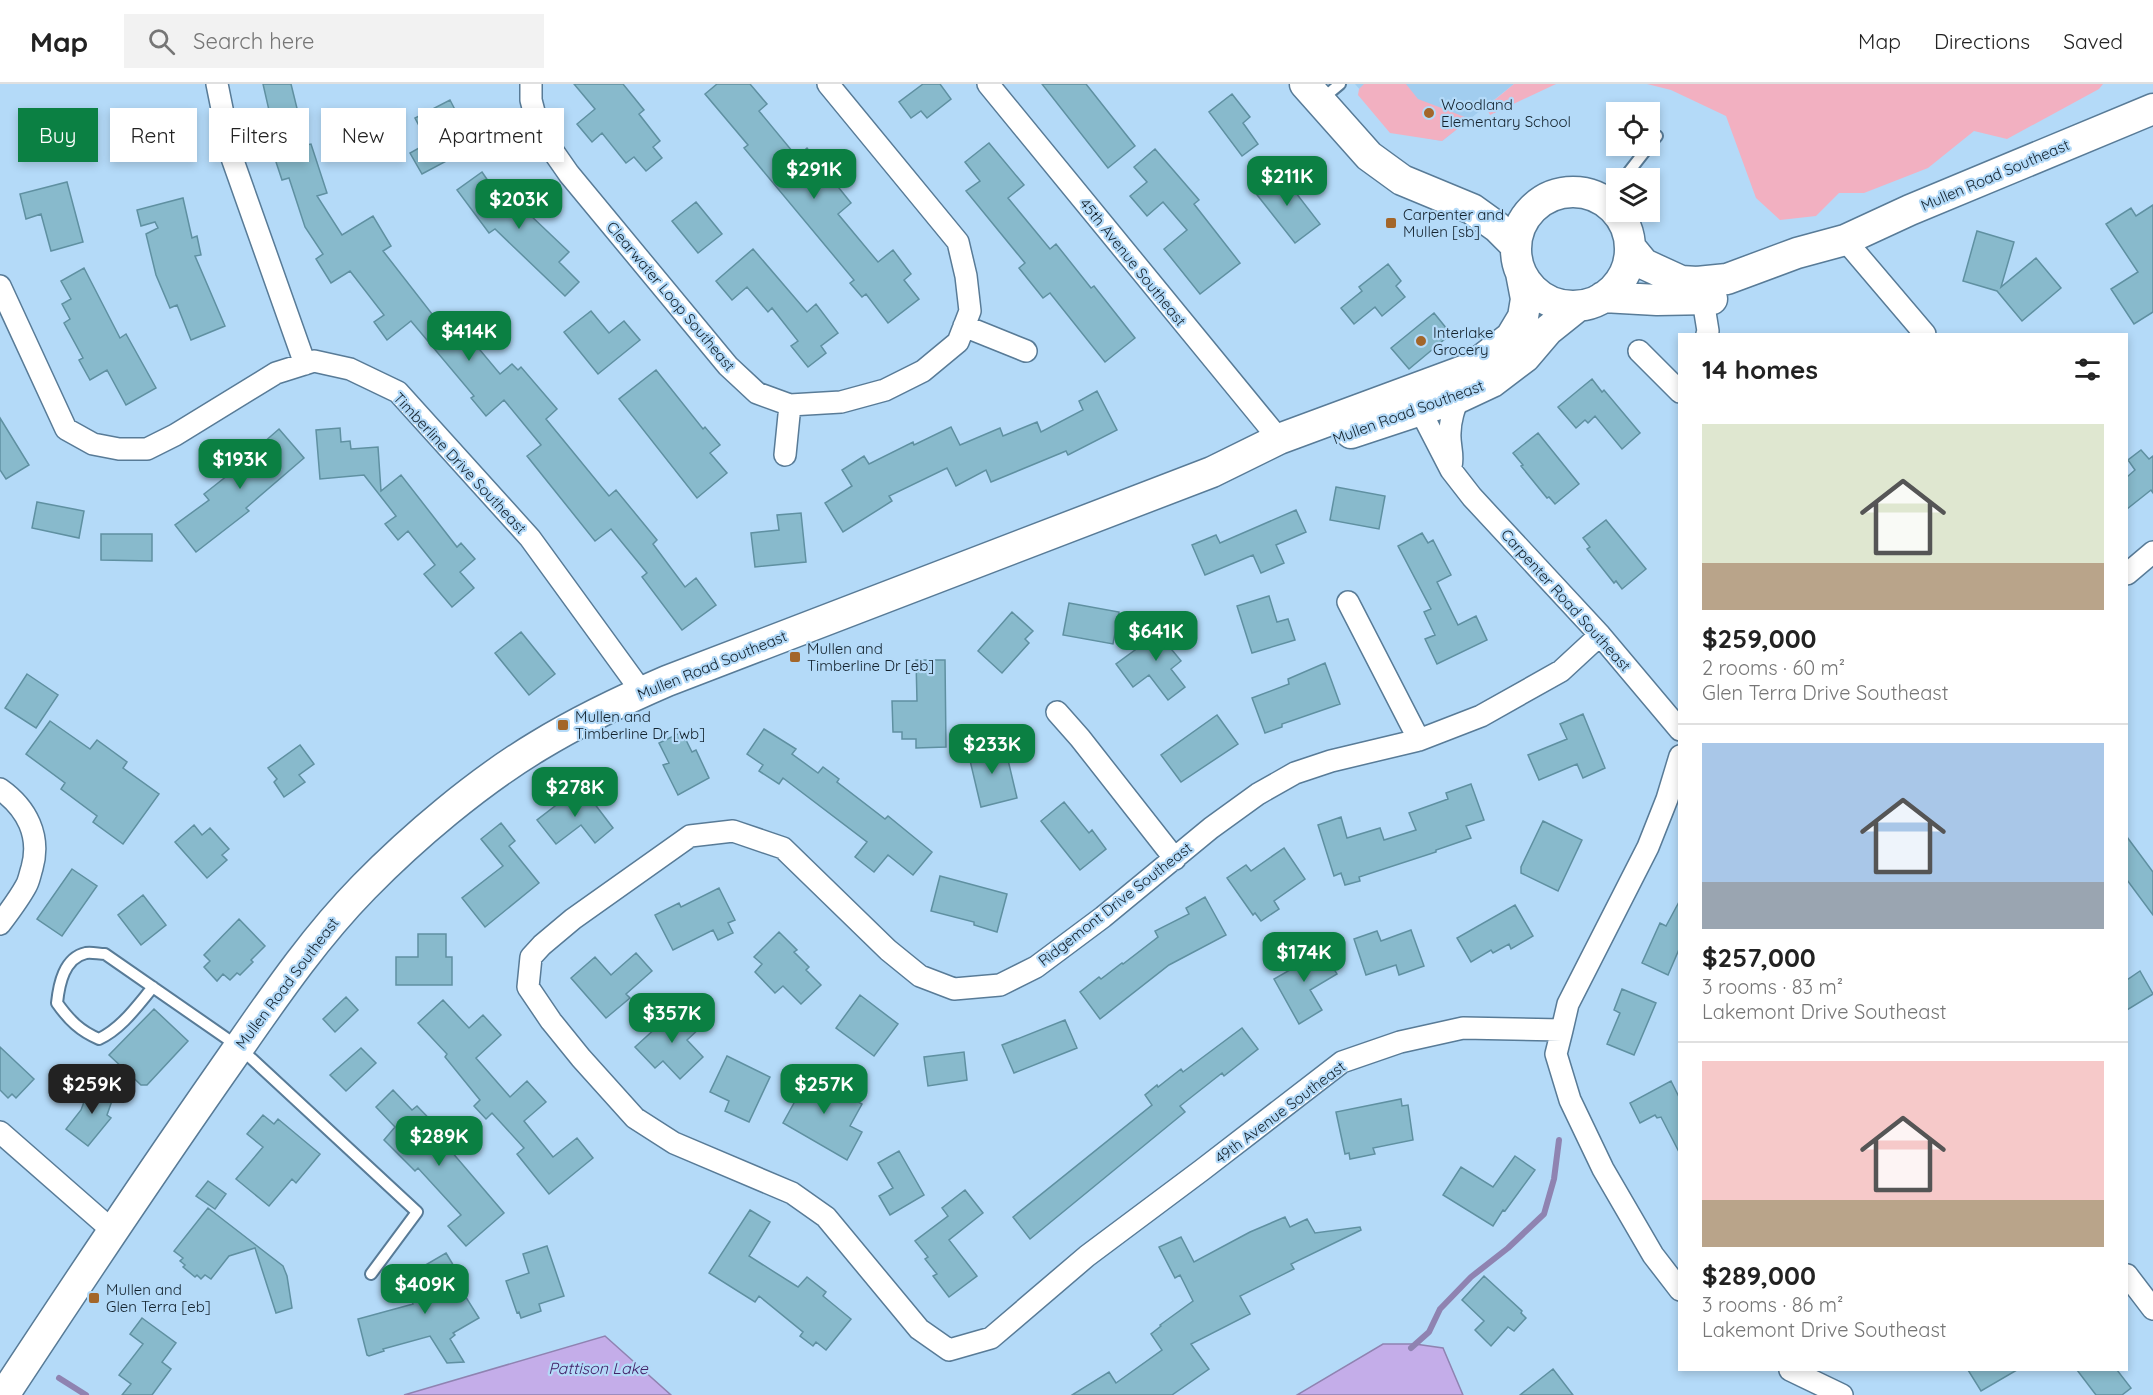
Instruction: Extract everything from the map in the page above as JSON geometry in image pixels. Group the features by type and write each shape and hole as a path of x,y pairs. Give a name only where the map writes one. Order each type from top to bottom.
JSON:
{"street":[{"path":"217,84 232,158 305,364"},
{"name":"Clearwater Loop Southeast","path":"531,84 531,99 539,131 569,174 728,366 757,393 790,405 841,402 885,390 923,371 958,342 970,311 966,276 958,242 828,84"},
{"name":"45th Avenue Southeast","path":"988,84 1279,440"},
{"path":"1322,89 1369,156 1402,180 1449,198 1497,227 1519,260 1526,282 1540,296 1558,304 1591,302 1615,288 1629,262 1629,237 1623,222"},
{"name":"Mullen Road Southeast","path":"1630,247 1644,264 1681,281 1727,279 1797,253 1842,241 1910,210 2153,109"},
{"path":"1449,198 1508,206 1540,202 1559,194 1579,192 1606,195"},
{"path":"1519,260 1519,233 1524,220 1540,202"},
{"path":"1842,241 1924,333"},
{"name":"Mullen Road Southeast","path":"1212,472 1271,460 1460,397 1492,382 1511,369 1548,330 1591,302 1703,300 1733,296 1803,269 1842,241"},
{"name":"Mullen Road Southeast","path":"4,1395 239,1047 315,942 364,887 404,849 476,789 537,747 592,716 642,692 799,629 1212,472 1279,440 1472,368 1511,337 1523,316 1526,299 1519,260"},
{"name":"Timberline Drive Southeast","path":"0,286 66,429 93,444 119,449 147,449 175,435 276,373 314,361 350,369 398,392 530,538 642,692"},
{"path":"1703,300 1707,333"},
{"path":"964,326 1026,351"},
{"path":"1639,351 1676,382"},
{"path":"1420,410 1426,400 1472,368"},
{"path":"1451,470 1453,457 1449,432 1460,397"},
{"path":"785,455 790,405"},
{"name":"Carpenter Road Southeast","path":"1420,410 1451,470 1472,497 1600,635 1678,728"},
{"path":"2128,573 2153,552"},
{"path":"1348,602 1419,740"},
{"name":"Ridgemont Drive Southeast","path":"531,957 573,919 690,836 733,831 783,848 888,950 920,976 954,988 1000,985 1036,967 1103,917 1211,828 1258,794 1295,773 1331,761 1419,740 1481,716 1561,671 1600,635"},
{"path":"1057,712 1175,859"},
{"path":"1678,763 1667,799 1648,846 1569,1004 1556,1054 1570,1100 1608,1179 1653,1255 1678,1287"},
{"path":"0,789 22,809 31,824 36,843 35,857 27,885 0,924"},
{"name":"49th Avenue Southeast","path":"531,957 528,987 551,1021 635,1118 674,1143 792,1193 826,1217 919,1329 949,1350 991,1338 1087,1256 1212,1164 1342,1062 1400,1042 1463,1028 1562,1030"},
{"path":"0,1132 113,1231"},
{"path":"2128,1276 2153,1309"},
{"path":"1792,1371 1842,1395"}],"lane":[{"path":"1632,168 1641,156"},
{"path":"153,987 111,1034 99,1039 83,1032 66,1016 57,1003 59,987 69,963 85,953 105,954 153,987 239,1047 417,1212 371,1274"}],"shaded area":[{"name":"Woodland Elementary School","path":"1355,84 1514,84 1442,141 1398,133"},
{"path":"1364,84 1406,84 1418,99 1470,119 1442,141 1390,133 1358,95 1359,89"},
{"path":"1514,84 1556,84 1490,115 1486,107"},
{"path":"1647,84 2103,84 2099,89 2007,139 1974,131 1928,168 1864,193 1839,193 1816,216 1780,220 1756,198 1726,116 1671,90"}],"water":[{"name":"Pattison Lake","path":"605,1336 671,1395 404,1395"},
{"path":"1383,1344 1415,1344 1443,1348 1463,1395 1297,1395"}],"building":[{"path":"263,84 291,84 297,108 268,108"},
{"path":"574,84 623,84 644,110 639,114 660,141 653,147 662,158 646,171 634,157 626,163 602,133 592,142 577,124 595,109"},
{"path":"717,84 750,84 767,104 759,111 797,157 807,148 851,203 838,214 878,262 893,250 911,274 904,280 919,299 888,323 866,294 862,297 850,283 854,280 744,148 748,145 705,94"},
{"path":"923,84 940,84 951,99 927,118 921,111 911,118 899,102"},
{"path":"1042,84 1086,84 1135,146 1108,168"},
{"path":"1232,94 1250,117 1243,123 1258,144 1242,156 1209,112"},
{"path":"450,100 454,108 434,108"},
{"path":"989,143 1024,185 1008,198 1050,249 1056,244 1091,288 1094,286 1135,338 1105,362 1050,293 1043,298 1019,268 1025,263 966,191 980,181 965,162"},
{"path":"309,144 311,144 327,193 317,196 342,235 373,216 391,246 383,251 439,323 450,314 500,374 512,364 518,370 521,367 557,409 546,419 609,496 616,490 657,540 653,544 685,587 696,578 716,605 682,630 642,577 647,573 611,529 595,541 527,456 541,445 504,400 486,416 471,398 474,396 411,321 387,340 374,322 384,315 350,271 331,283 316,259 323,254 305,227 289,178 282,180 276,162 309,162"},
{"path":"418,149 418,162 445,162 422,174 410,153"},
{"path":"1155,149 1199,200 1194,204 1240,263 1200,294 1164,249 1187,230 1163,202 1147,216 1130,196 1147,182 1134,167"},
{"path":"1279,171 1320,224 1295,243 1254,191"},
{"path":"482,172 497,194 508,186 527,212 569,252 559,262 579,282 565,296 495,229 489,233 457,190"},
{"path":"67,182 83,242 51,251 41,214 26,219 20,194"},
{"path":"183,198 192,238 197,236 201,255 195,256 225,326 191,340 177,305 170,308 156,275 146,234 158,228 155,222 141,226 137,210"},
{"path":"696,202 722,234 698,253 672,221"},
{"path":"2153,205 2153,312 2134,324 2111,289 2138,272 2106,224 2131,208 2136,216"},
{"path":"1977,231 2014,242 2001,287 2036,258 2061,288 2022,321 1997,291 1963,281"},
{"path":"753,249 807,312 816,304 838,333 821,346 826,353 808,367 791,346 798,341 772,308 768,312 747,287 732,300 716,281"},
{"path":"1388,264 1401,281 1396,286 1405,297 1382,316 1375,307 1354,324 1341,308 1362,291 1359,287"},
{"path":"84,268 120,338 126,334 156,388 126,405 107,370 90,380 79,360 83,358 64,323 70,319 62,304 71,299 61,281"},
{"path":"591,311 609,333 624,321 640,340 598,374 564,332"},
{"name":"Interlake Grocery","path":"1434,313 1451,334 1409,369 1391,348"},
{"path":"656,370 703,429 705,427 720,445 710,453 727,473 697,498 619,399"},
{"path":"1592,379 1640,433 1622,449 1595,416 1588,423 1585,420 1576,428 1558,407"},
{"path":"1097,391 1117,430 1068,455 1066,451 991,482 986,470 956,486 947,468 889,496 892,501 843,532 825,503 852,486 842,470 864,456 869,464 913,442 914,445 951,427 960,445 1000,428 1003,436 1037,422 1041,432 1083,410 1079,401"},
{"path":"0,418 29,465 6,479 0,470"},
{"path":"340,428 341,442 350,441 351,449 378,447 381,491 401,475 457,547 461,543 475,559 460,572 474,588 452,607 424,574 435,565 408,531 398,540 385,524 396,516 364,475 320,479 316,430"},
{"path":"279,429 304,458 246,508 249,511 196,552 175,525 209,500 204,494 233,471 230,466 244,454 247,457"},
{"path":"1538,433 1579,484 1555,504 1549,497 1547,498 1513,453"},
{"path":"2141,450 2149,459 2153,456 2153,493 2151,490 2128,508 2128,476 2135,470 2128,460"},
{"path":"1336,487 1385,496 1379,529 1330,520"},
{"path":"37,502 84,511 79,538 32,528"},
{"path":"1296,510 1306,532 1276,545 1284,563 1261,573 1253,555 1205,575 1192,545 1216,535 1220,543"},
{"path":"801,513 806,562 755,567 751,533 779,530 777,515"},
{"path":"1606,520 1646,569 1622,589 1616,581 1614,583 1587,549 1590,547 1583,538"},
{"path":"1422,533 1428,543 1433,540 1451,575 1437,582 1458,625 1476,616 1487,640 1437,664 1425,639 1435,635 1424,612 1431,609 1398,546"},
{"path":"101,534 152,534 152,561 101,560"},
{"path":"1269,596 1277,622 1288,619 1295,640 1252,653 1237,606"},
{"path":"1069,603 1119,612 1113,644 1063,635"},
{"path":"1012,612 1033,631 1025,639 1029,643 1002,673 978,651"},
{"path":"1172,623 1185,641 1172,650 1181,661 1171,669 1185,687 1168,700 1149,675 1133,687 1116,664"},
{"path":"521,632 555,674 529,695 495,653"},
{"path":"916,660 945,660 946,747 916,748 916,739 902,739 902,732 893,732 892,701 917,701"},
{"path":"1325,663 1340,704 1282,724 1282,727 1265,733 1252,698 1289,684 1288,679"},
{"path":"27,674 58,695 36,728 5,708"},
{"path":"1583,714 1605,768 1583,778 1577,764 1539,780 1528,755 1567,739 1560,724"},
{"path":"1217,715 1238,744 1181,782 1161,755"},
{"path":"50,721 90,749 97,740 127,762 123,768 159,794 123,844 93,822 97,816 61,789 65,783 26,754"},
{"path":"764,729 796,749 792,754 818,773 823,767 839,779 837,782 885,819 888,816 932,852 913,875 888,855 874,872 855,857 867,842 783,778 779,784 759,771 763,765 747,754"},
{"path":"682,732 692,752 696,750 709,778 678,795 663,765 669,763 659,743"},
{"path":"1004,743 1017,798 981,807 968,752"},
{"path":"300,745 314,764 299,775 305,782 284,797 274,782 277,779 268,768"},
{"path":"1471,784 1484,820 1466,826 1471,838 1359,877 1360,881 1345,885 1341,873 1334,876 1318,825 1341,817 1347,838 1380,828 1384,840 1416,830 1409,813 1448,799 1446,793"},
{"path":"581,786 613,828 595,843 581,825 556,844 537,820"},
{"path":"1064,802 1089,833 1092,830 1106,849 1080,870 1041,821"},
{"path":"1543,821 1582,840 1558,891 1521,873 1521,867"},
{"path":"501,823 515,841 509,846 539,883 485,927 462,898 503,866 481,839"},
{"path":"194,825 202,835 210,828 229,849 222,855 227,860 207,878 175,842"},
{"path":"2128,838 2153,872 2153,915 2128,881"},
{"path":"1284,848 1305,879 1274,901 1279,909 1261,921 1255,913 1253,915 1227,878 1246,865 1251,871"},
{"path":"72,869 97,886 62,936 37,919"},
{"path":"940,876 1007,894 997,932 974,925 974,922 931,911"},
{"path":"719,888 735,920 728,923 733,933 718,940 713,930 673,950 655,915 679,903 681,907"},
{"path":"143,895 166,925 141,945 118,915"},
{"path":"1205,897 1226,935 1169,965 1100,1019 1080,992 1099,977 1101,979 1123,964 1158,937 1155,931 1189,914 1186,908"},
{"path":"1678,904 1678,952 1668,975 1642,963 1660,923 1666,926"},
{"path":"1515,905 1533,936 1511,949 1509,944 1493,953 1491,950 1471,962 1457,938"},
{"path":"239,919 265,946 240,975 237,973 230,980 223,974 217,981 204,967 210,961 204,955"},
{"path":"1411,930 1424,966 1399,975 1396,965 1366,975 1354,939 1377,931 1381,941"},
{"path":"779,932 797,950 794,952 809,967 806,970 821,985 801,1004 783,986 775,993 755,972 762,964 754,957"},
{"path":"418,934 446,934 446,957 452,957 452,985 396,985 396,957 418,957"},
{"path":"1303,951 1308,960 1323,951 1337,974 1310,990 1322,1010 1299,1024 1274,979 1290,970 1285,961"},
{"path":"636,953 652,971 626,994 630,998 606,1018 571,978 595,957 611,975"},
{"path":"2140,971 2153,994 2128,1009 2128,979"},
{"path":"1622,989 1656,1003 1634,1055 1607,1044 1620,1013 1614,1010"},
{"path":"860,995 898,1024 874,1056 836,1028"},
{"path":"346,997 358,1010 335,1032 323,1019"},
{"path":"443,1000 469,1028 483,1015 501,1035 476,1058 510,1097 527,1081 546,1102 524,1121 553,1157 577,1138 593,1158 549,1194 517,1154 524,1148 492,1113 486,1119 474,1106 480,1100 445,1057 447,1054 418,1023"},
{"path":"681,1005 700,1028 687,1040 703,1057 680,1079 663,1061 655,1068 635,1047"},
{"path":"154,1009 188,1041 147,1085 141,1085 109,1055"},
{"path":"1065,1020 1077,1048 1014,1073 1002,1045"},
{"path":"1242,1028 1258,1049 1224,1076 1222,1073 1180,1106 1185,1112 1030,1239 1013,1217 1152,1105 1145,1095 1157,1085 1158,1087 1181,1069 1183,1072"},
{"path":"0,1047 34,1079 16,1098 12,1094 8,1098 0,1090"},
{"path":"361,1048 376,1063 346,1091 330,1075"},
{"path":"964,1052 967,1080 928,1086 924,1057"},
{"path":"727,1056 770,1077 749,1122 725,1111 729,1101 710,1092"},
{"path":"802,1069 837,1087 836,1090 862,1104 850,1126 862,1132 847,1160 783,1123 800,1092 792,1088"},
{"path":"1671,1081 1678,1095 1678,1150 1661,1117 1657,1118 1655,1115 1640,1123 1630,1103"},
{"path":"91,1083 114,1095 107,1115 111,1118 88,1146 66,1129 81,1110"},
{"path":"393,1090 412,1110 417,1106 449,1139 445,1144 504,1213 466,1246 448,1226 461,1215 418,1168 415,1171 384,1140 395,1127 376,1107"},
{"path":"1401,1099 1402,1106 1408,1105 1413,1140 1373,1148 1375,1154 1350,1159 1349,1153 1345,1154 1336,1112"},
{"path":"263,1115 274,1124 278,1119 320,1154 296,1183 292,1179 269,1206 236,1179 263,1147 247,1134"},
{"path":"899,1151 924,1195 890,1215 879,1196 893,1188 878,1163"},
{"path":"1515,1156 1535,1170 1493,1226 1443,1195 1461,1167 1493,1187"},
{"path":"208,1181 226,1194 215,1209 196,1196"},
{"path":"965,1190 983,1213 949,1240 977,1276 949,1297 933,1276 937,1274 925,1259 928,1257 915,1241 948,1216 942,1208"},
{"path":"208,1208 283,1266 287,1276 292,1308 276,1313 255,1248 229,1256 211,1279 205,1275 201,1279 197,1275 195,1277 183,1267 185,1265 180,1261 183,1258 174,1251"},
{"path":"750,1210 770,1222 749,1256 798,1287 807,1277 826,1292 823,1296 851,1319 826,1350 816,1342 813,1346 800,1336 803,1332 759,1296 755,1302 709,1273"},
{"path":"1285,1217 1290,1227 1307,1219 1315,1233 1360,1227 1361,1230 1291,1264 1294,1269 1240,1296 1250,1314 1191,1344 1209,1369 1172,1395 1072,1395 1109,1372 1116,1383 1162,1350 1151,1334 1193,1301 1180,1275 1175,1278 1159,1247 1181,1237 1194,1262 1250,1232"},
{"path":"547,1246 564,1296 539,1304 541,1311 521,1318 519,1312 517,1313 506,1281 529,1273 523,1254"},
{"path":"446,1253 467,1288 462,1291 479,1318 453,1333 455,1335 450,1339 464,1362 447,1363 430,1336 367,1355 358,1319 413,1304 410,1299 433,1285 422,1267"},
{"path":"1484,1276 1522,1311 1521,1313 1526,1318 1514,1331 1508,1327 1491,1346 1475,1330 1484,1321 1462,1300"},
{"path":"142,1318 176,1343 162,1362 171,1369 152,1395 122,1395 131,1384 119,1375 143,1344 130,1334"},
{"path":"1553,1369 1573,1395 1520,1395"},
{"path":"1969,1371 2015,1371 1981,1391"},
{"path":"2078,1371 2118,1371 2131,1388 2122,1395 2096,1395"}],"waterway":[{"path":"1411,1348 1429,1332 1440,1309 1471,1277 1508,1248 1544,1214 1554,1179 1559,1140"},
{"path":"59,1378 86,1395"}],"place":[{"name":"Woodland Elementary School","path":"1429,113"},
{"name":"Carpenter and Mullen [sb]","path":"1391,223"},
{"name":"Interlake Grocery","path":"1421,341"},
{"name":"Mullen and Timberline Dr [eb]","path":"795,657"},
{"name":"Mullen and Timberline Dr [wb]","path":"563,725"},
{"name":"Mullen and Glen Terra [eb]","path":"94,1298"}]}
